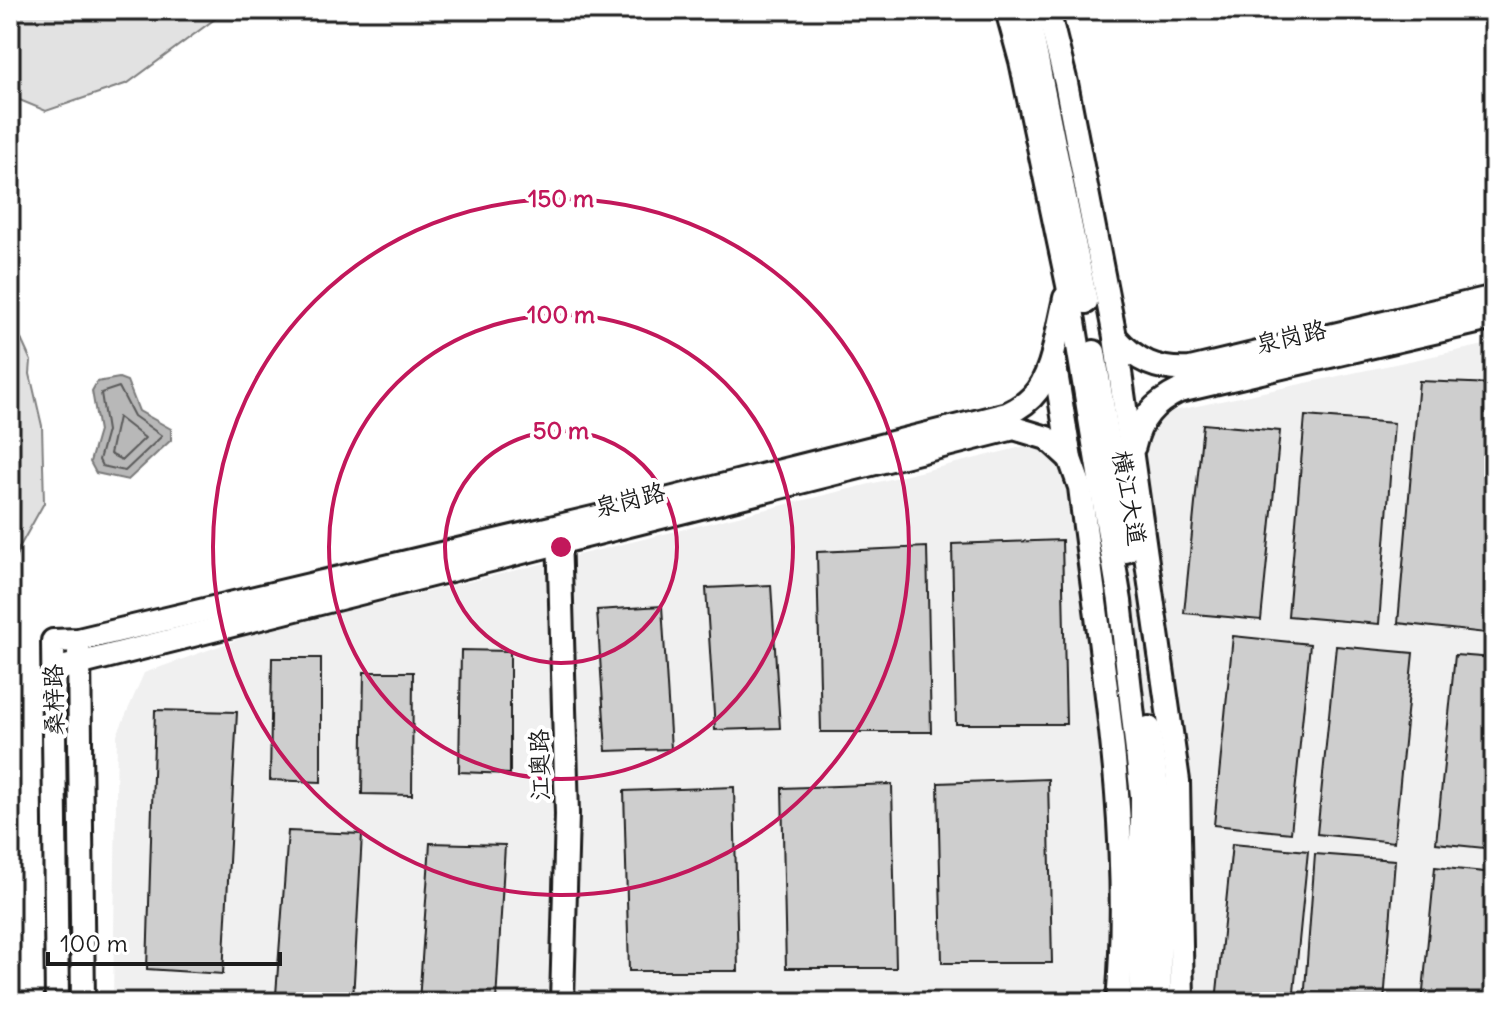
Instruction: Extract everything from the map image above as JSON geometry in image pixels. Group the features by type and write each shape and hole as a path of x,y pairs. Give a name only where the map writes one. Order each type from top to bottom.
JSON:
{"street":[{"name":"横江大道","path":"1007,10 1021,61 1110,498 1158,794 1160,1002"},
{"name":"横江大道","path":"1027,10 1096,298 1110,498 1142,796 1141,1002"},
{"path":"1048,10 1066,83 1096,298 1115,337 1133,452 1110,498 1123,905 1118,1002"},
{"path":"1068,285 1053,354 1070,459 1110,498 1178,781 1182,1002"},
{"name":"泉岗路","path":"1133,452 1137,431 1155,405 1192,378 1494,297"},
{"name":"泉岗路","path":"1115,337 1126,350 1149,365 1192,378 1494,318"},
{"name":"泉岗路","path":"54,670 553,537 1009,422 1039,391 1053,354"},
{"name":"泉岗路","path":"1009,422 1047,438 1070,459"},
{"name":"泉岗路","path":"78,640 553,537"},
{"name":"江奥路","path":"548,1002 553,786 553,537"},
{"name":"江奥路","path":"553,537 567,814 562,1002"},
{"name":"桑梓路","path":"57,1002 53,641 78,640 83,1002"}],"shaded area":[{"path":"10,10 227,10 128,83 46,111 10,96"},
{"path":"10,315 31,361 30,374 42,426 44,503 19,548 10,577"},
{"path":"1494,343 1494,1002 113,1002 117,735 144,673 250,635 1145,417"}],"water":[{"path":"119,378 127,381 139,411 171,429 171,440 128,480 96,473 90,462 99,431 92,391 97,382"}],"building":[{"path":"1419,381 1494,384 1494,634 1398,623"},
{"path":"1305,416 1394,423 1379,624 1288,616"},
{"path":"1203,424 1280,431 1261,620 1184,613"},
{"path":"1062,540 1066,724 956,724 952,544"},
{"path":"927,547 931,732 821,732 817,552"},
{"path":"771,585 780,728 715,730 706,588"},
{"path":"662,606 671,749 606,751 597,610"},
{"path":"1233,636 1310,644 1291,833 1214,825"},
{"path":"1336,646 1413,653 1394,842 1317,834"},
{"path":"461,650 510,651 510,774 459,772"},
{"path":"1455,655 1494,658 1494,849 1436,843"},
{"path":"272,658 321,658 321,782 270,780"},
{"path":"364,672 413,672 412,795 362,794"},
{"path":"155,710 237,712 223,974 147,969"},
{"path":"1048,779 1052,963 942,963 938,783"},
{"path":"892,784 896,968 786,968 782,788"},
{"path":"734,787 738,971 629,971 624,791"},
{"path":"288,831 362,834 353,1000 276,995"},
{"path":"430,843 505,845 496,1002 419,1002"},
{"path":"1232,844 1308,851 1293,1002 1216,1002"},
{"path":"1315,854 1395,860 1384,1002 1304,1002"},
{"path":"1435,867 1494,873 1494,1002 1422,1002"}]}
